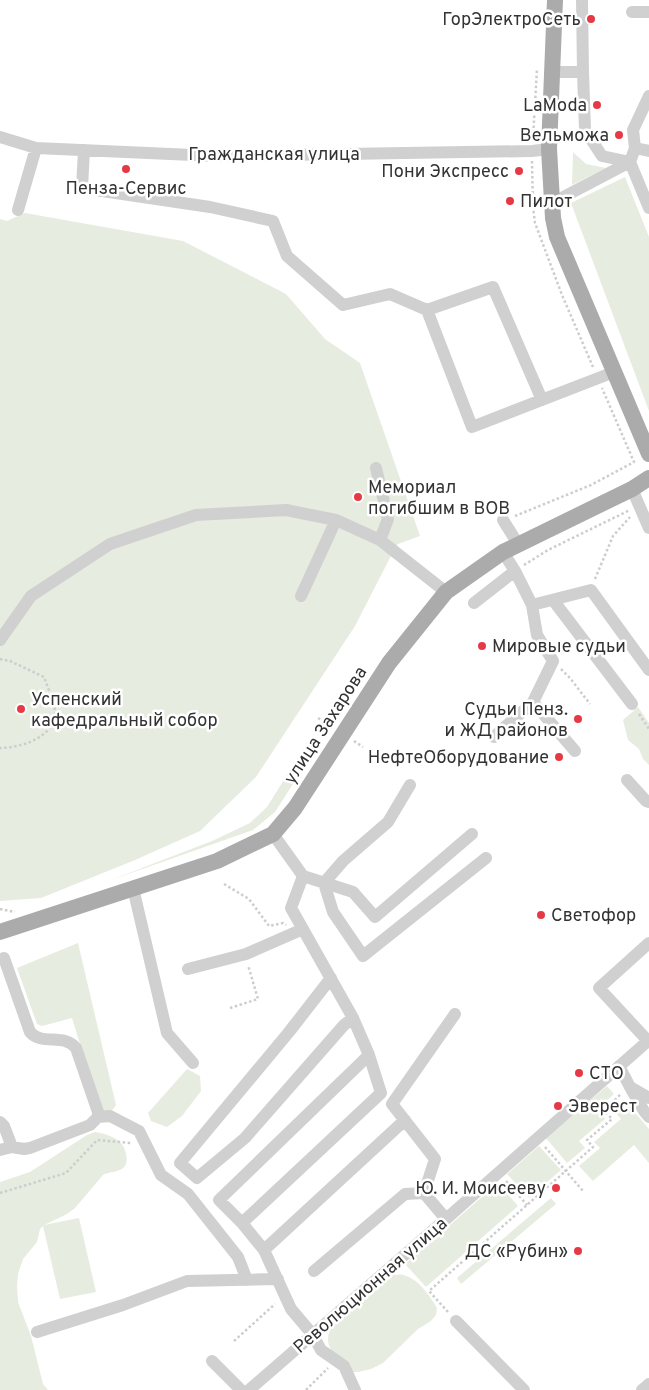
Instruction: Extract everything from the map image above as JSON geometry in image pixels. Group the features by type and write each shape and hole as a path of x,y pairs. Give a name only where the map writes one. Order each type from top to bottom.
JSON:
{"main road":[{"path":"555,0 549,149 556,237 649,454"},
{"name":"улица Захарова","path":"0,932 217,861 273,834 295,808 389,663 446,592 503,552 632,489 649,478"}],"street":[{"path":"582,0 585,130 602,156 630,162"},
{"path":"632,12 649,12"},
{"path":"552,72 583,72"},
{"path":"649,96 634,130 635,148 630,162 649,208"},
{"name":"Гражданская улица","path":"0,137 36,148 215,156 532,151 549,149"},
{"path":"18,210 36,148"},
{"path":"635,148 649,151"},
{"path":"84,150 82,188 210,207 274,221 287,256 343,304 390,294 427,310 493,287 542,400"},
{"path":"552,203 630,162"},
{"path":"427,310 472,427 614,372"},
{"path":"376,468 388,518 380,540"},
{"path":"632,489 649,528"},
{"path":"0,640 31,596 110,544 196,515 286,510 336,520 380,540 446,592"},
{"path":"301,596 336,520"},
{"path":"504,520 518,544"},
{"path":"494,737 533,702 553,661 537,635 532,605 503,552"},
{"path":"474,603 515,571"},
{"path":"532,605 591,590 649,670"},
{"path":"553,600 632,704"},
{"path":"533,702 575,752"},
{"path":"627,780 646,802 649,802"},
{"path":"324,883 342,861 388,822 410,786"},
{"path":"273,834 302,876 353,892 375,917 472,834"},
{"path":"324,883 333,912 363,956 486,858"},
{"path":"242,1223 381,1094 369,1055 353,1018 332,978 299,931 291,908 302,876"},
{"path":"133,888 167,1034 193,1063"},
{"path":"188,969 246,954 299,931"},
{"path":"648,1040 599,988 649,943"},
{"path":"0,1122 4,1126 6,1149 24,1149 90,1125 98,1117 97,1107 76,1048 65,1040 42,1039 30,1032 4,958"},
{"path":"332,978 180,1163 197,1178 245,1138 344,1025 353,1018"},
{"path":"424,1193 435,1159 392,1104 455,1014"},
{"name":"Революционная улица","path":"249,1390 648,1040"},
{"path":"355,1390 344,1366 320,1350 313,1335 291,1309 264,1250 242,1223 219,1200 369,1055"},
{"path":"619,1066 649,1117"},
{"path":"630,1087 649,1098"},
{"path":"98,1117 110,1116 139,1132 161,1176 188,1194 238,1257 247,1280"},
{"path":"264,1250 405,1120"},
{"path":"424,1193 446,1219"},
{"path":"314,1271 405,1194 424,1193"},
{"path":"37,1332 123,1305 187,1282 278,1280"},
{"path":"456,1321 524,1390"},
{"path":"212,1361 241,1390"},
{"path":"642,1390 649,1384"}],"path":[{"path":"504,520 591,484 634,462"},
{"path":"515,571 548,550 639,506"},
{"path":"591,590 614,536 639,506"},
{"path":"0,659 44,677 56,714 50,729 34,741 0,748"},
{"path":"553,661 570,678 590,704"},
{"path":"632,704 649,729"},
{"path":"318,718 331,726"},
{"path":"353,740 363,747"},
{"path":"224,884 249,899 269,926 283,923 299,931"},
{"path":"0,909 16,912"},
{"path":"230,1008 258,999 246,954"},
{"path":"456,1321 429,1291 593,1147 587,1140 612,1119 604,1110 630,1087"},
{"path":"537,1139 583,1191"},
{"path":"0,1193 66,1173 97,1140 129,1142 147,1148"},
{"path":"498,1173 527,1204"},
{"path":"234,1341 275,1304 291,1309"},
{"path":"306,1390 336,1360"}],"shaded area":[{"path":"573,152 586,164 606,168 572,185"},
{"path":"625,177 649,237 649,411 571,203"},
{"path":"25,213 183,241 286,294 325,339 360,363 420,536 398,544 355,626 256,777 200,831 41,898 0,901 0,219 7,221"},
{"path":"638,707 649,723 649,765 643,759 639,749 628,740 623,720"},
{"path":"307,743 316,748 275,812 253,830 111,880 212,841 250,823 267,807"},
{"path":"78,943 116,1105 111,1112 101,1112 72,1018 42,1026 37,1024 17,968"},
{"path":"187,1069 200,1076 201,1091 182,1116 167,1127 151,1121 148,1113"},
{"path":"607,1086 614,1094 597,1109 605,1119 579,1141 585,1148 567,1163 546,1138"},
{"path":"626,1102 649,1129 649,1163 634,1145 593,1181 579,1166 600,1148 594,1142 621,1119 615,1112"},
{"path":"95,1132 105,1134 119,1141 125,1149 127,1157 125,1166 120,1170 103,1175 75,1208 44,1225 79,1218 96,1292 60,1299 43,1226 40,1229 37,1242 23,1259 18,1274 17,1286 18,1302 31,1336 43,1384 48,1390 0,1390 0,1182 30,1172 87,1135"},
{"path":"539,1146 561,1170 529,1198 507,1174"},
{"path":"498,1183 518,1206 426,1287 405,1264"},
{"path":"551,1198 556,1204 461,1284 457,1278"},
{"path":"394,1275 408,1277 419,1284 437,1308 436,1315 431,1321 418,1329 383,1363 371,1369 352,1372 332,1351 328,1339 329,1332 333,1324 383,1280"}],"place":[{"name":"ГорЭлектроСеть","path":"591,19"},
{"name":"LaModa","path":"597,105"},
{"name":"Вельможа","path":"619,135"},
{"name":"Пенза-Сервис","path":"126,169"},
{"name":"Пони Экспресс","path":"519,171"},
{"name":"Пилот","path":"510,201"},
{"name":"Мемориал погибшим в ВОВ","path":"358,497"},
{"name":"Мировые судьи","path":"482,646"},
{"name":"Успенский кафедральный собор","path":"21,709"},
{"name":"Судьи Пенз. и ЖД районов","path":"578,719"},
{"name":"НефтеОборудование","path":"559,757"},
{"name":"Светофор","path":"541,915"},
{"name":"СТО","path":"579,1073"},
{"name":"Эверест","path":"558,1106"},
{"name":"Ю. И. Моисееву","path":"556,1188"},
{"name":"ДС «Рубин»","path":"578,1251"}]}
